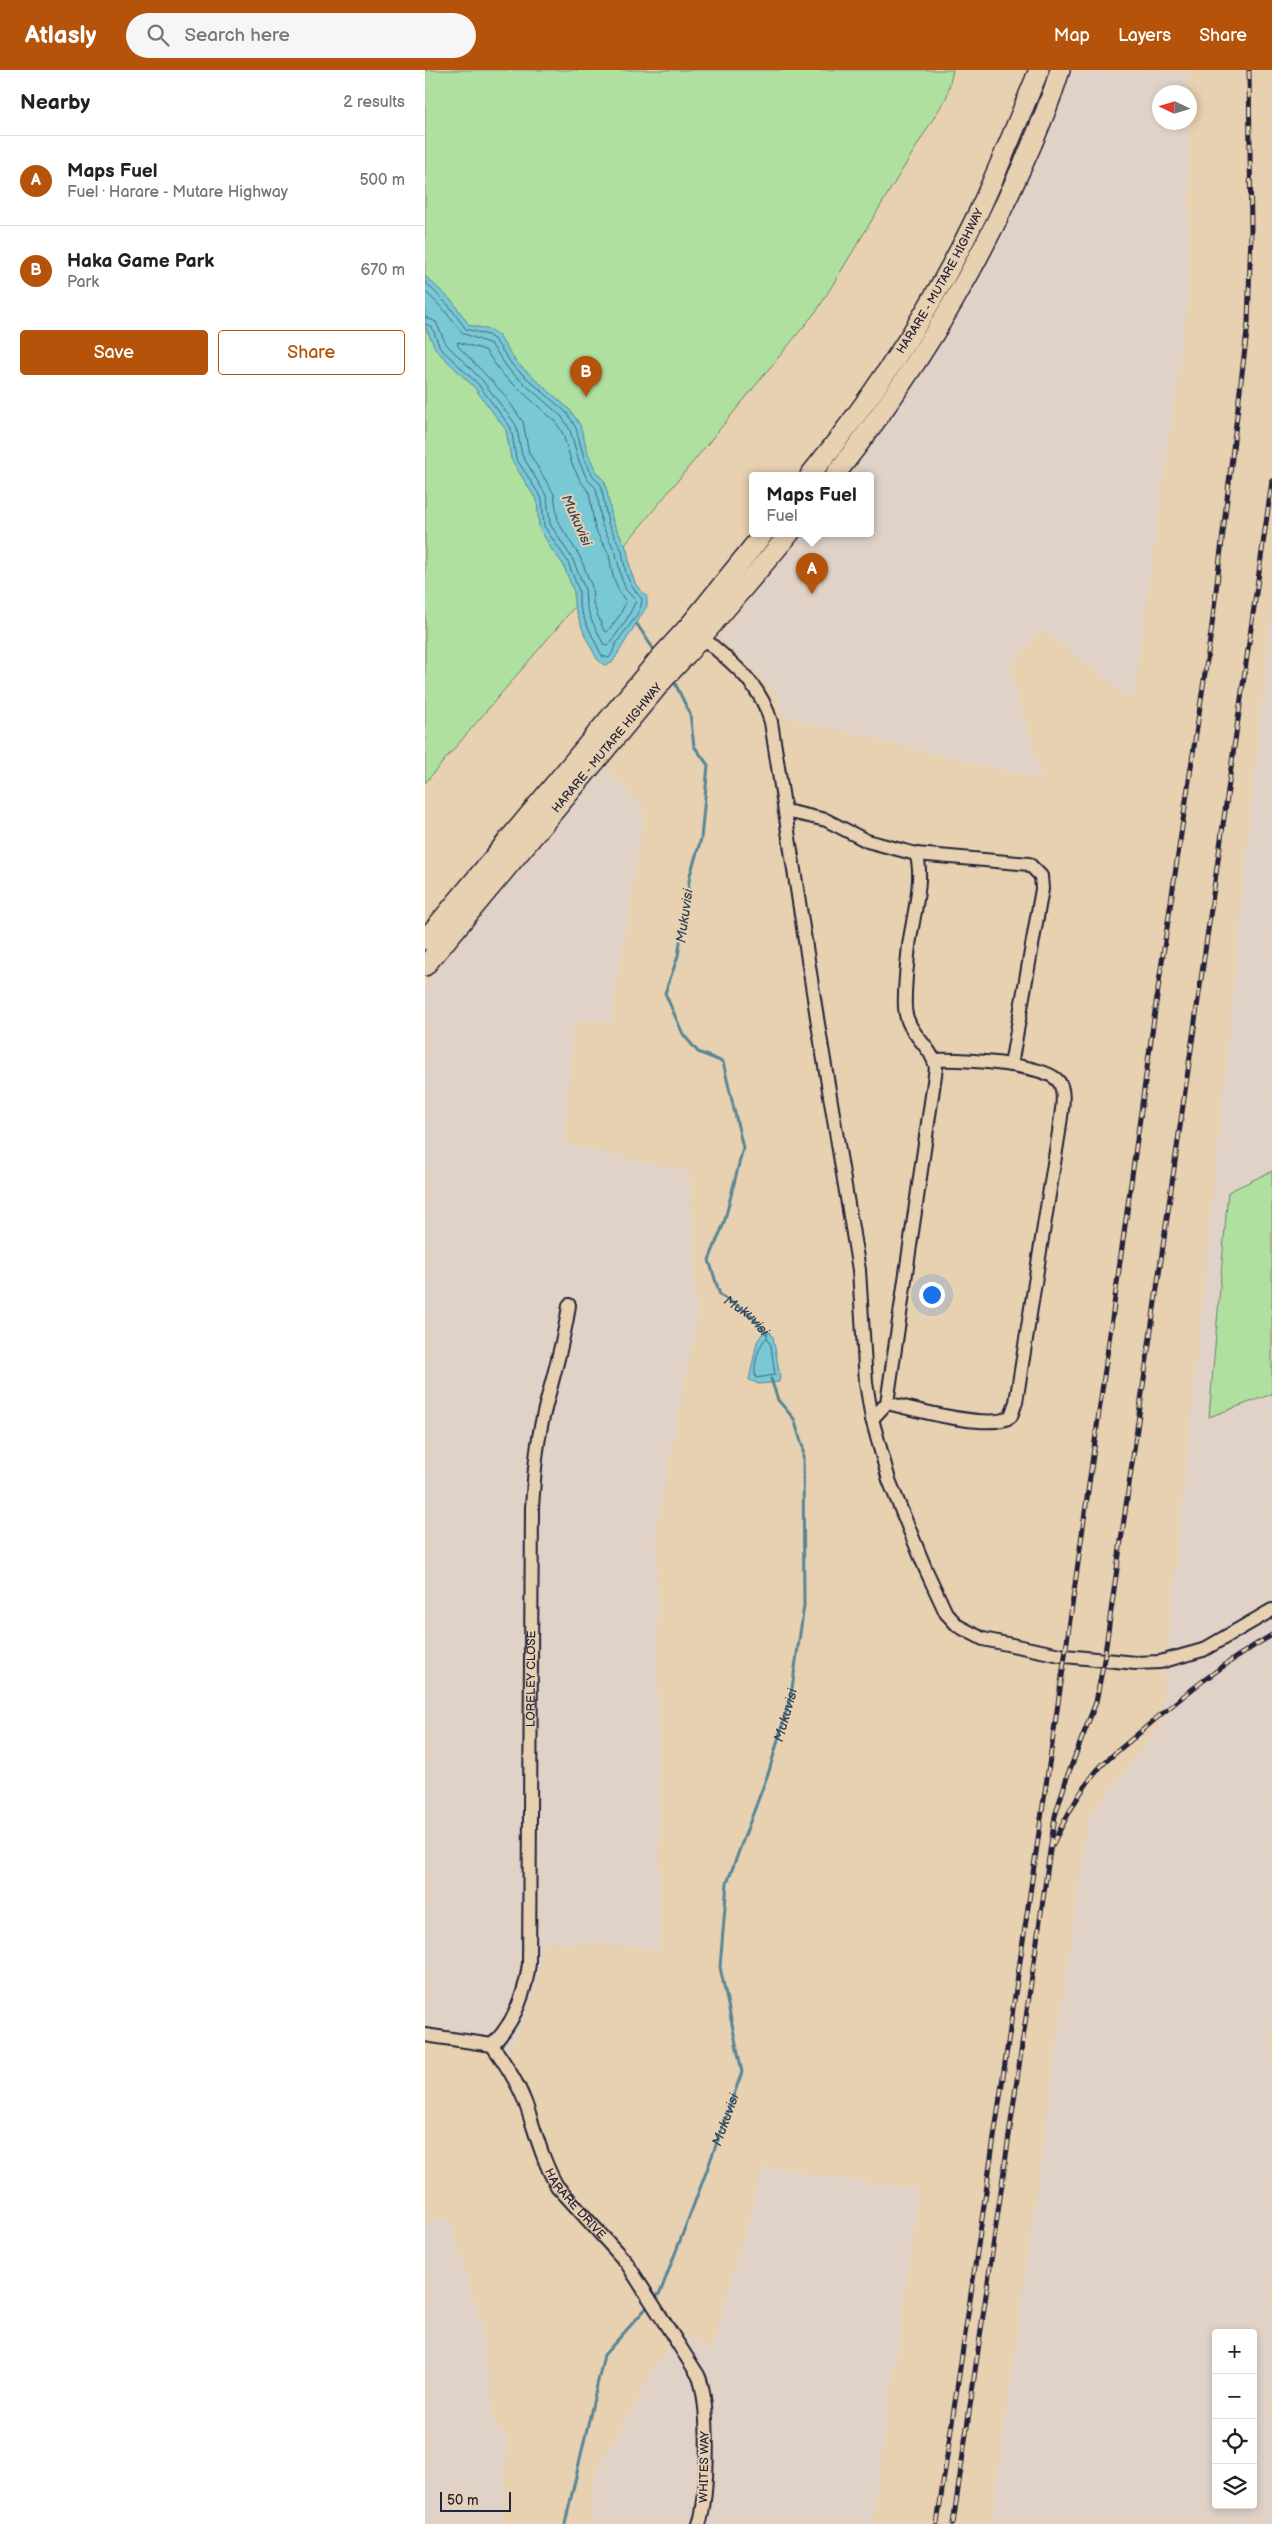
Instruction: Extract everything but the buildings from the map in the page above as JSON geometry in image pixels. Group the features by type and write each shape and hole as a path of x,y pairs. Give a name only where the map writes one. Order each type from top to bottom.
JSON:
{"highway":[{"name":"HARARE - MUTARE HIGHWAY","path":"812,472 852,424 932,299 977,215 1039,70"},
{"name":"HARARE - MUTARE HIGHWAY","path":"837,472 875,425 901,387 967,278 993,231 1061,70"},
{"name":"HARARE - MUTARE HIGHWAY","path":"696,631 761,537"},
{"name":"HARARE - MUTARE HIGHWAY","path":"425,940 664,666 786,537"},
{"name":"HARARE - MUTARE HIGHWAY","path":"425,966 664,666"}],"street":[{"path":"696,631 732,663 763,697 777,746 819,1033 859,1270 866,1383 872,1420 889,1480 926,1570 952,1622 983,1639 1065,1656 1136,1664 1160,1662 1203,1650 1272,1610"},
{"path":"786,811 827,820 867,841 916,854 1029,864 1041,876 1042,889 1011,1065"},
{"path":"872,1420 887,1403 935,1080 935,1060 912,1030 905,1009 909,947 918,880 916,854"},
{"path":"887,1403 965,1420 1005,1420 1014,1411 1044,1229 1062,1100 1059,1082 1050,1074 1011,1065 962,1059 935,1060"},
{"name":"LORELEY CLOSE","path":"492,2045 503,2034 521,2002 529,1964 532,1508 541,1426 566,1326 569,1305"},
{"path":"425,2035 492,2045"},
{"name":"HARARE DRIVE","path":"492,2045 517,2086 549,2172 557,2186 616,2250 643,2286 701,2381 705,2410"},
{"name":"WHITES WAY","path":"699,2524 705,2497 705,2410"}],"shaded area":[{"path":"1071,70 1189,70 1189,85 1152,85 1152,130 1189,130 1189,295 1133,701 1042,630 1010,668 1042,780 782,716 775,690 719,638 800,537 874,537 874,472 851,472 1003,230"},
{"path":"1272,601 1272,1171 1228,1192 1209,1416 1272,1394 1272,2524 991,2524 1088,1818 1160,1726"},
{"path":"604,765 645,809 611,1021 574,1021 564,1143 690,1172 697,1320 657,1524 660,1949 544,1942 535,1996 510,2050 425,2042 425,985"},
{"path":"763,2167 920,2190 872,2524 591,2524 594,2476 660,2358 687,2333 711,2352"},
{"path":"449,2216 482,2325 496,2429 508,2435 503,2524 425,2524 425,2224"}],"green space":[{"path":"425,70 953,70 947,96 818,309 562,622 425,783"},
{"path":"1272,1171 1272,1394 1209,1417 1228,1192"}],"water":[{"path":"425,276 453,302 469,325 491,330 499,336 516,362 570,410 580,425 589,456 597,473 605,482 613,522 627,549 631,572 636,585 647,597 647,606 612,663 604,665 597,659 585,636 574,605 574,592 563,564 552,550 539,527 537,501 511,459 506,430 474,387 436,350 425,326"},
{"path":"764,1331 770,1332 773,1337 780,1376 779,1382 759,1384 749,1380 757,1342"}],"waterway":[{"name":"Mukuvisi","path":"637,624 656,653"},
{"name":"Mukuvisi","path":"673,679 690,714 694,746 708,765 701,839 690,875 678,956 665,993 683,1034 698,1052 723,1062 743,1148 724,1223 709,1260 720,1295 751,1315 767,1334"},
{"name":"Mukuvisi","path":"653,2300 660,2293 742,2072 720,1967 727,1883 769,1771 791,1695 804,1606 803,1448 794,1419 778,1400 771,1379"},
{"name":"Mukuvisi","path":"565,2524 604,2355 649,2305"}],"railway":[{"path":"937,2524 1065,1656 1160,975 1211,633 1248,323 1251,232 1249,70"},
{"path":"953,2524 1055,1816 1067,1777 1096,1702 1104,1660 1272,481"},
{"path":"1053,1844 1080,1794 1107,1760 1203,1681 1236,1657 1272,1635"}],"place":[{"name":"Haka Game Park","path":"586,397"},
{"name":"Maps Fuel","path":"812,594"}]}
